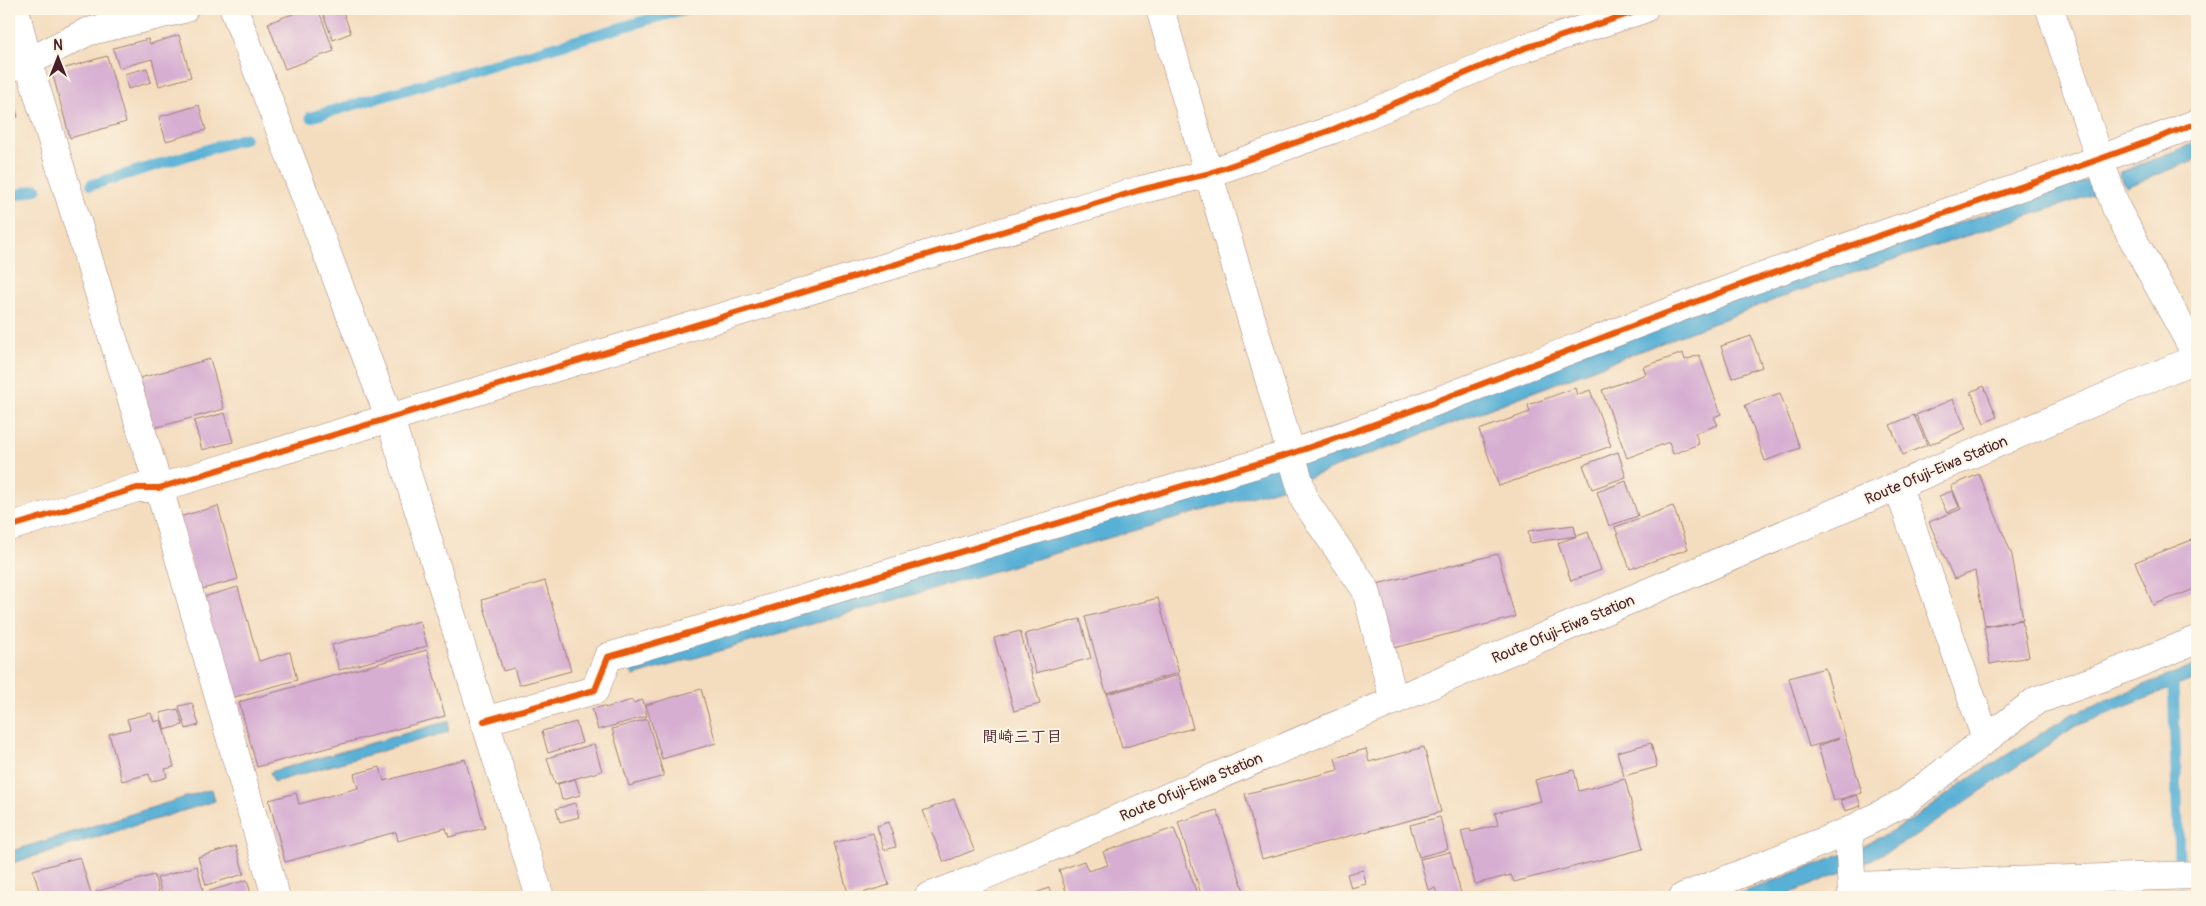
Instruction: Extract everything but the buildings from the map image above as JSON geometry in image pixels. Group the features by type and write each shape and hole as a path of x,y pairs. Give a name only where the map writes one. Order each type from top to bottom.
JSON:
{"street":[{"path":"15,9 18,65 158,488 276,897"},
{"path":"18,65 86,32 184,9"},
{"path":"234,9 390,419 540,897"},
{"path":"1160,9 1207,174 1305,501 1366,590 1394,701"},
{"path":"9,527 137,488 158,488 1140,190 1207,174 1334,129 1524,48 1644,9"},
{"path":"2050,9 2116,208 2197,357"},
{"path":"484,721 595,690 608,657 1291,458 1737,286 2100,160 2197,123"},
{"name":"Route Ofuji-Eiwa Station","path":"928,897 984,876 1898,487 2197,357"},
{"path":"1898,487 1986,739"},
{"path":"1683,897 1849,838 1905,802 2037,700 2100,678 2197,640"},
{"path":"1849,838 1852,886 2197,875"}],"water":[{"path":"2197,142 2197,159 2126,187 2119,173"},
{"path":"2089,180 2095,194 1795,292 1284,487 633,676 628,661"},
{"path":"2197,664 2197,678 2074,727 1914,837 1867,862 1781,897 1731,897 1862,847 1910,821 1970,778 2072,714"},
{"path":"449,721 448,732 274,782 270,772"},
{"path":"212,789 215,801 9,864 9,852"}],"waterway":[{"path":"311,117 685,9"},
{"path":"91,185 245,138"},
{"path":"9,197 37,189"},
{"path":"2173,680 2179,857"}],"cycle path":[{"path":"9,527 137,488 159,488 1140,190 1207,174 1334,129 1525,48 1644,9"},
{"path":"484,721 595,690 608,657 1290,454 1458,393 1735,287 2140,145 2197,123"}],"district":[{"name":"間崎三丁目","path":"1022,736"}]}
